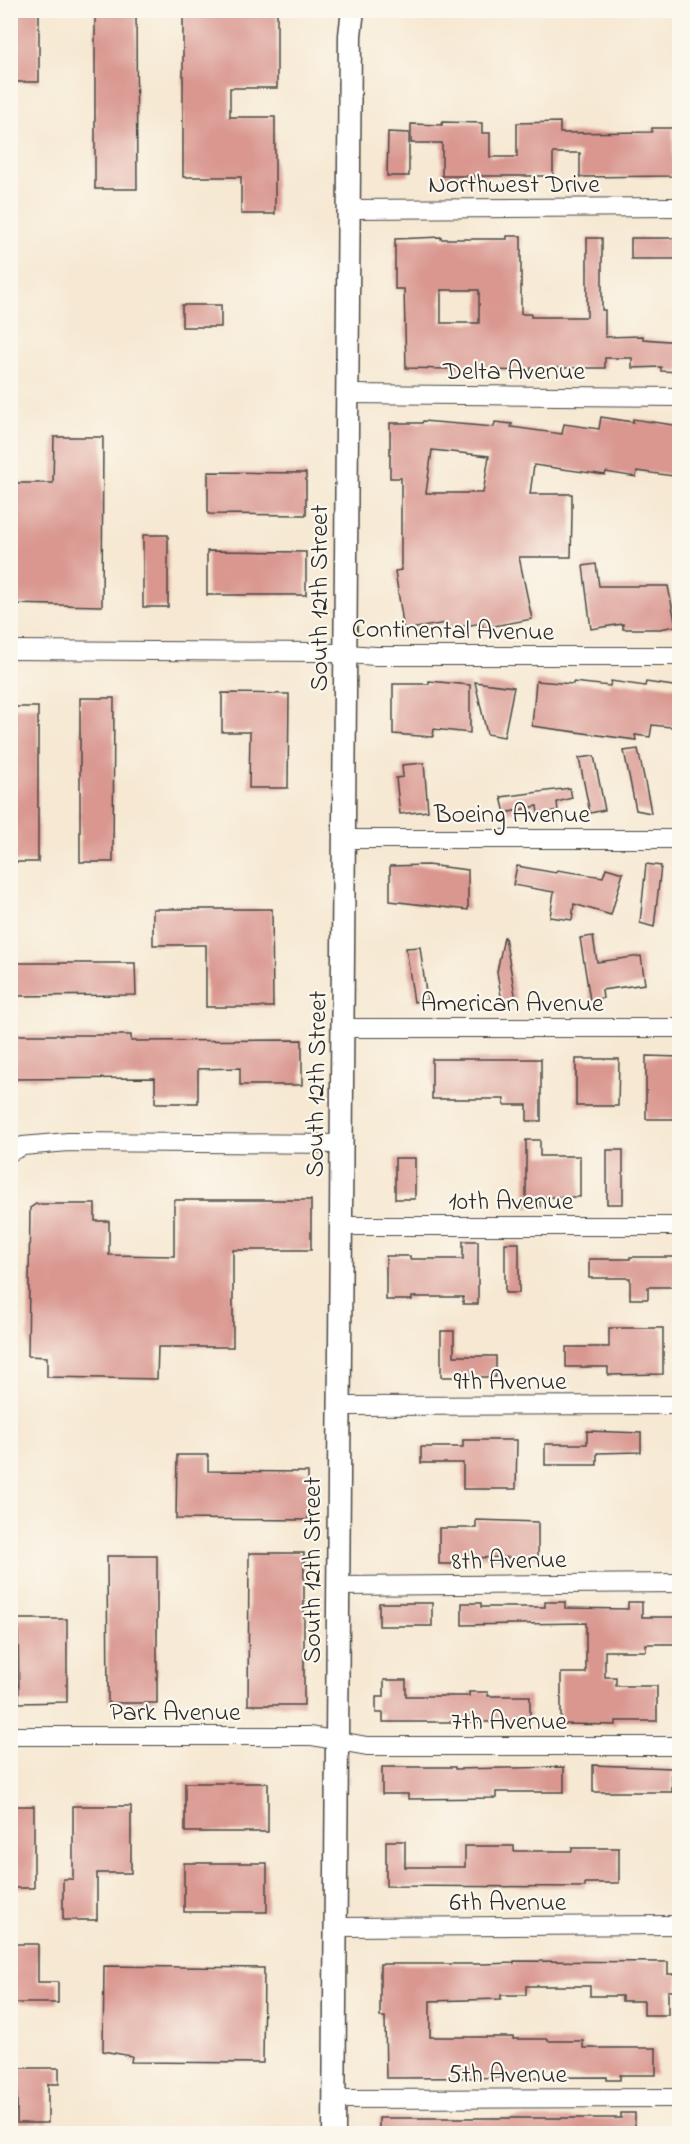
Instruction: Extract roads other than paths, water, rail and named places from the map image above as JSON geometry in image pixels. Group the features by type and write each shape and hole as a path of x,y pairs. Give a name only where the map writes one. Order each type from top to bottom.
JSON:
{"street":[{"name":"South 12th Street","path":"343,10 350,35"},
{"name":"South 12th Street","path":"334,2133 344,1028 348,209 350,35 353,10"},
{"name":"Northwest Drive","path":"348,209 680,207"},
{"name":"Delta Avenue","path":"347,394 680,397"},
{"name":"Continental Avenue","path":"10,650 318,652 376,656 680,656"},
{"name":"Boeing Avenue","path":"345,839 680,839"},
{"name":"American Avenue","path":"344,1028 680,1028"},
{"path":"17,1149 68,1142 343,1144"},
{"name":"10th Avenue","path":"342,1226 680,1226"},
{"name":"9th Avenue","path":"340,1406 680,1405"},
{"name":"8th Avenue","path":"339,1586 680,1583"},
{"name":"Park Avenue","path":"10,1736 311,1736 338,1741"},
{"name":"7th Avenue","path":"338,1741 367,1746 680,1746"},
{"name":"6th Avenue","path":"336,1927 680,1925"},
{"name":"5th Avenue","path":"334,2099 680,2098"}]}
